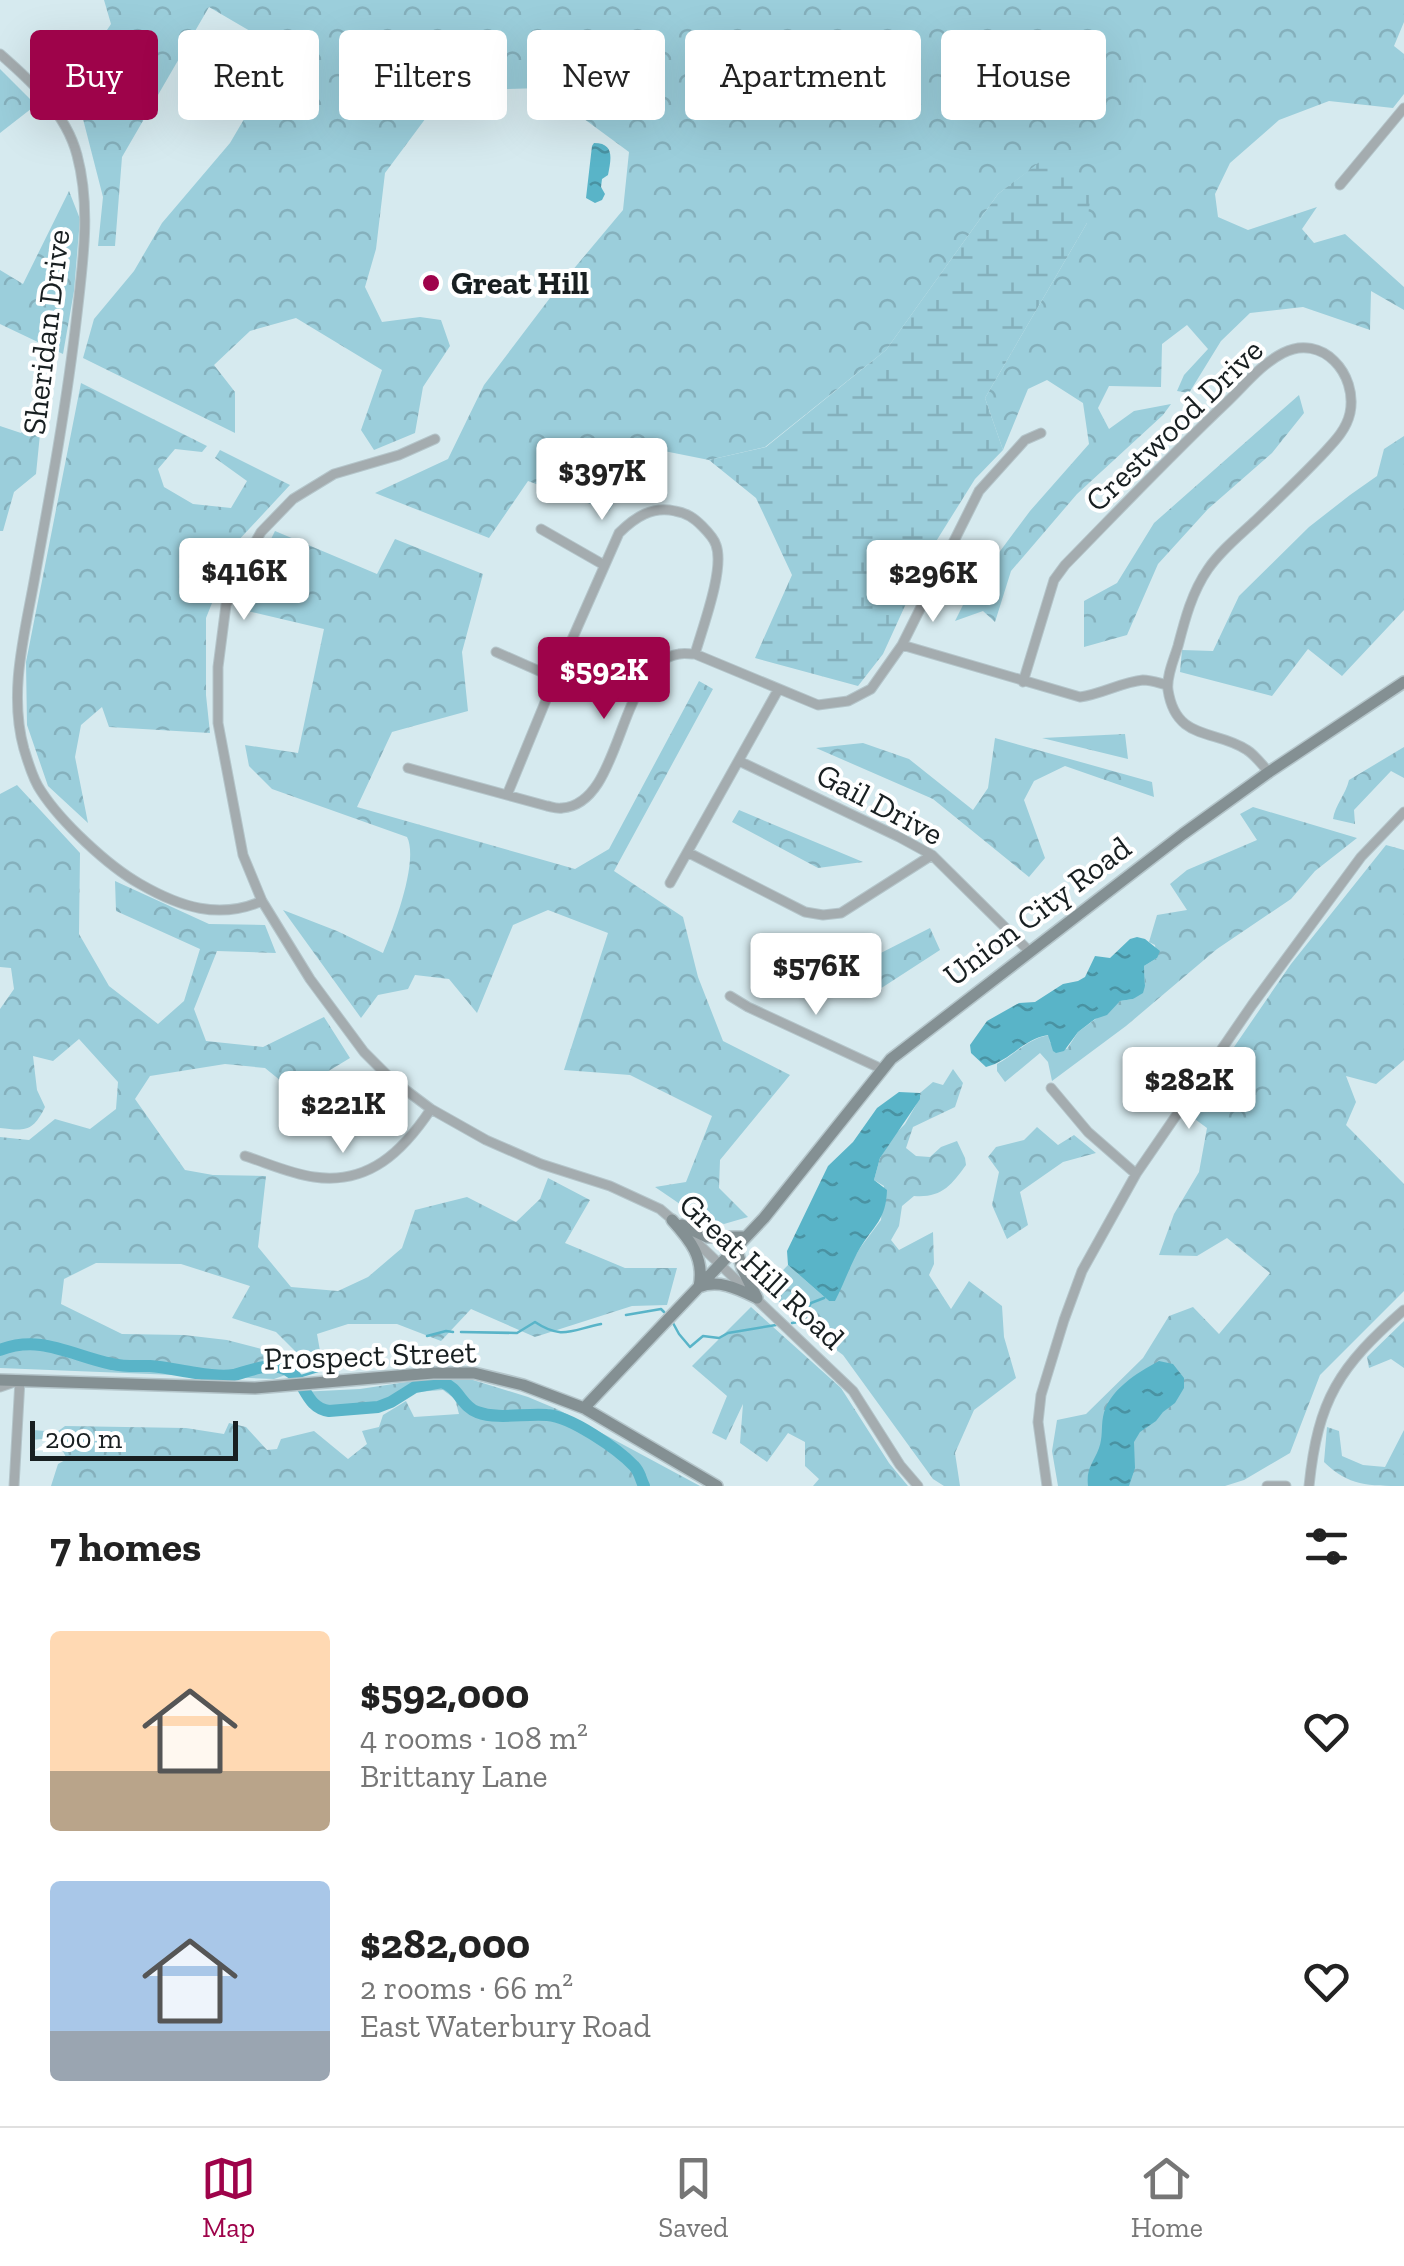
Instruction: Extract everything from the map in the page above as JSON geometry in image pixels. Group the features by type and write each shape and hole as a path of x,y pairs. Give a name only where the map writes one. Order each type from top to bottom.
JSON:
{"main road":[{"name":"Union City Road","path":"584,1408 790,1187 882,1069 1029,951 1268,772 1404,682"},
{"path":"672,1220 707,1237 741,1242 742,1268 757,1298"},
{"path":"672,1220 692,1242 702,1272 699,1286 718,1284 757,1298"},
{"name":"Prospect Street","path":"0,1383 20,1380 230,1388 474,1373 584,1408 717,1486"}],"street":[{"name":"Sheridan Drive","path":"0,54 42,94 65,127 77,154 86,224 63,416 19,665 17,709 24,746 39,790 73,829 130,878 164,896 206,910 229,912 262,901"},
{"path":"1340,186 1404,108"},
{"name":"Crestwood Drive","path":"1023,682 1054,580 1065,565 1265,366 1297,347 1317,349 1336,360 1346,377 1352,396 1350,415 1341,434 1208,569 1190,604 1167,686"},
{"path":"408,768 562,808 578,804 591,794 601,778 644,678 676,654 694,654 818,705 848,701 871,688 902,645 980,490 1024,440 1041,433"},
{"name":"Great Hill Road","path":"435,439 398,455 334,474 293,499 261,532 226,605 218,667 218,723 243,856 262,901 310,979 353,1038 392,1079 431,1109 486,1140 660,1209 853,1391 918,1486"},
{"path":"507,795 619,533 634,519 653,510 673,510 692,516 717,546 714,586 694,654"},
{"path":"541,529 604,564"},
{"path":"902,645 1080,696 1099,695 1146,680 1167,686 1172,706 1182,722 1200,734 1247,750 1268,772"},
{"path":"496,652 555,678"},
{"path":"670,883 778,690"},
{"name":"Gail Drive","path":"739,761 932,855 1029,951"},
{"path":"1047,1486 1038,1422 1040,1395 1082,1272 1136,1174 1252,1006 1361,857 1404,812"},
{"path":"689,853 804,912 823,915 841,913 932,855"},
{"path":"730,996 882,1069"},
{"path":"1051,1088 1088,1132 1136,1174"},
{"path":"245,1156 313,1177 338,1178 390,1158 414,1136 431,1109"},
{"path":"1309,1486 1318,1429 1336,1384 1362,1348 1404,1310"},
{"path":"0,1480 13,1482 20,1380"},
{"path":"1266,1486 1286,1486"}],"green space":[{"path":"104,0 1404,0 1404,22 1394,46 1404,54 1404,94 1393,108 1329,101 1279,120 1230,163 1215,194 1218,217 1248,230 1317,207 1302,229 1314,243 1345,234 1404,287 1404,310 1371,291 1370,330 1303,307 1250,313 1221,341 1189,393 1177,391 1184,375 1208,349 1187,325 1162,344 1161,387 1109,386 1098,408 1109,429 1134,411 1171,404 1163,415 1077,494 1011,571 995,622 983,611 955,621 965,601 983,596 995,558 1089,444 1083,403 1047,380 1028,389 1003,450 985,398 1087,223 1046,158 998,194 886,350 765,447 709,460 649,448 609,511 528,481 489,538 375,493 448,459 484,385 623,210 629,152 586,120 665,120 665,30 527,30 527,88 507,89 507,30 339,30 339,120 424,120 385,173 376,249 365,287 382,322 420,317 441,320 450,346 423,387 415,433 374,450 361,430 382,370 296,318 250,331 214,365 235,392 235,433 83,358 94,319 134,271 162,223 230,143 244,120 319,120 319,30 248,30 209,7 196,30 178,30 178,60 158,95 158,30 107,30 111,24"},
{"path":"0,69 30,99 30,110 0,133"},
{"path":"83,120 143,120 122,157 115,246 98,246 103,197"},
{"path":"1046,157 1093,179 1087,223 985,398 1003,450 975,479 930,551 883,654 858,686 755,658 792,575 756,498 709,460 766,447 886,350 998,194"},
{"path":"69,191 80,219 74,291 63,354 0,324 0,270 23,284"},
{"path":"81,383 207,446 202,452 175,449 158,469 164,487 193,504 231,508 247,481 215,458 220,450 290,485 236,543 206,618 210,733 109,727 102,707 81,725 75,757 88,823 48,786 27,725 26,662"},
{"path":"1299,395 1304,413 1272,453 1208,509 1158,564 1127,635 1084,647 1084,601 1117,583 1154,523"},
{"path":"42,414 36,474 14,492 0,531 0,426 21,433"},
{"path":"1404,436 1404,610 1342,676 1308,649 1272,696 1180,672 1182,650 1213,651 1239,596 1309,527 1377,476 1384,449"},
{"path":"275,531 377,574 395,539 483,574 462,652 468,711 392,732 357,807 575,869 609,849 699,681 713,689 614,871 683,917 698,977 723,1041 790,1075 720,1160 719,1188 748,1217 724,1224 696,1215 655,1187 686,1182 712,1116 630,1075 564,1070 608,933 548,910 513,925 477,1013 449,979 415,975 408,989 378,995 361,1018 283,910 383,953 404,894 410,848 407,837 272,789 249,766 245,745 298,753 324,629 239,609"},
{"path":"1125,734 1128,759 1042,738"},
{"path":"995,738 1152,782 1154,797 1065,766 1034,781 1024,800 1045,858 1029,877 933,799 816,748 863,743 909,759 973,810 988,788"},
{"path":"1404,747 1404,778 1391,771 1354,810 1355,824 1333,819 1349,780"},
{"path":"17,785 80,853 79,934 109,986 158,1024 184,1001 200,949 116,911 115,881 209,924 265,925 276,953 217,951 194,1009 206,1041 263,1047 324,1017 350,1058 317,1078 302,1098 265,1068 225,1064 150,1076 135,1099 185,1170 266,1176 258,1247 291,1287 338,1291 368,1277 402,1248 415,1210 467,1197 516,1222 540,1199 548,1178 590,1200 565,1243 625,1268 677,1268 667,1305 632,1306 535,1337 471,1309 441,1341 397,1324 348,1324 317,1334 322,1362 313,1369 276,1332 232,1318 250,1286 181,1264 96,1263 64,1279 61,1304 122,1334 227,1340 277,1353 297,1371 274,1379 0,1368 0,1137 29,1140 55,1119 90,1129 116,1109 118,1082 79,1039 53,1061 33,1056 37,1090 45,1107 27,1128 0,1128 0,1009 14,989 11,968 0,967 0,794"},
{"path":"1253,807 1357,838 1315,871 1291,899 1217,949 1126,1026 1052,1081 1048,1062 1040,1053 1005,1082 997,1064 1028,1043 1049,1035 1050,1043 1067,1049 1078,1032 1120,1001 1133,999 1145,986 1144,966 1157,958 1155,945 1149,942 1157,915 1187,910 1170,884 1187,870 1257,840 1240,814"},
{"path":"739,810 863,862 818,868 732,822"},
{"path":"1386,845 1404,850 1404,1060 1376,1084 1346,1076 1356,1102 1346,1125 1404,1184 1404,1291 1320,1375 1290,1453 1244,1480 1225,1486 1058,1486 1052,1451 1057,1420 1086,1414 1143,1358 1169,1316 1193,1307 1219,1334 1270,1273 1227,1238 1197,1256 1159,1255 1174,1214 1199,1172 1207,1128 1188,1114 1291,964"},
{"path":"930,928 940,950 866,998 815,982 797,968 867,960"},
{"path":"953,1069 963,1083 955,1107 913,1127 906,1148 916,1156 930,1157 957,1141 966,1165 944,1189 914,1196 902,1206 899,1226 891,1240 899,1250 933,1232 934,1264 929,1275 951,1309 969,1281 1002,1306 1004,1337 1016,1378 974,1410 955,1453 960,1486 944,1486 933,1479 843,1355 765,1289 788,1265 829,1301 881,1220 884,1186 874,1180 880,1158 905,1124 920,1093 933,1082 943,1085"},
{"path":"1037,1127 1058,1145 1074,1135 1096,1153 1063,1162 1020,1192 1028,1225 1007,1239 992,1205 999,1172 988,1157 996,1147 1024,1140"},
{"path":"751,1307 841,1388 908,1486 813,1486 819,1479 805,1466 805,1442 788,1433 767,1462 740,1443 743,1404 726,1440 712,1433 727,1396 692,1366"},
{"path":"1404,1321 1404,1368 1391,1359 1369,1368 1367,1357"},
{"path":"433,1378 473,1380 528,1397 700,1486 51,1486 58,1464 67,1459 59,1444 31,1440 33,1430 57,1432 65,1426 186,1428 224,1434 229,1423 246,1427 267,1450 277,1449 281,1439 314,1431 348,1459 367,1444 362,1431 379,1427 383,1415 406,1401 414,1417 459,1414 455,1399 443,1390 416,1392 361,1413 318,1412 300,1392 360,1389"},
{"path":"1327,1427 1339,1431 1342,1456 1363,1465 1385,1467 1404,1430 1404,1486 1360,1483 1333,1470 1324,1462"}],"water":[{"path":"594,143 605,146 610,158 608,175 602,179 605,194 595,203 586,198"},
{"path":"1137,937 1160,951 1157,958 1144,966 1143,993 1120,1001 1107,1015 1095,1019 1078,1032 1064,1051 1053,1051 1048,1035 986,1067 971,1053 970,1045 987,1021 1019,1003 1035,1002 1063,984 1078,981 1085,977 1095,956 1110,958"},
{"path":"899,1092 920,1093 920,1099 880,1158 874,1180 887,1190 884,1208 835,1301 829,1301 788,1265 787,1251 828,1166 853,1142 877,1108"},
{"path":"1159,1361 1173,1364 1184,1378 1184,1388 1175,1403 1140,1432 1134,1442 1135,1468 1129,1486 1088,1486 1106,1407 1133,1377"}],"waterway":[{"path":"792,1323 799,1322 811,1303 824,1298"},
{"path":"626,1315 661,1309 664,1312"},
{"path":"461,1332 517,1333 535,1322 552,1331 567,1332 601,1324"},
{"path":"673,1323 690,1347 703,1336 719,1338 776,1325"},
{"path":"427,1336 453,1332"},
{"path":"0,1350 43,1345 117,1365 215,1375 280,1367 293,1374 315,1404 329,1411 378,1407 415,1387 442,1382 477,1412 494,1416 547,1415 580,1427 627,1459 644,1486"},
{"path":"295,1378 362,1364"}],"place":[{"name":"Great Hill","path":"431,283"}]}
